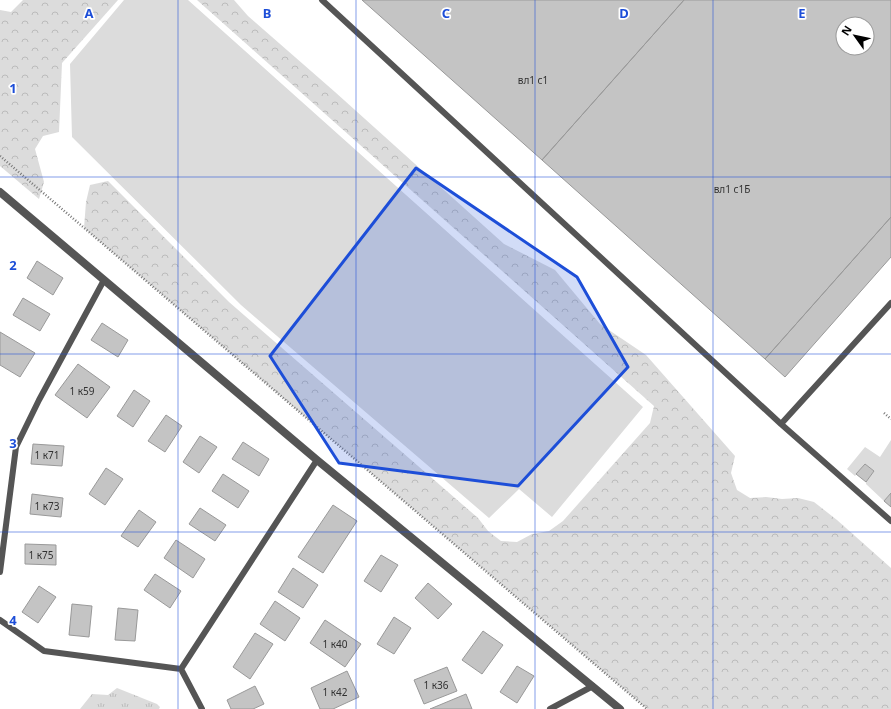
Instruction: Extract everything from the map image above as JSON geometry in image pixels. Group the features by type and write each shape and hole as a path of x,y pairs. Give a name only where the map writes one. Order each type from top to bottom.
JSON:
{"street":[{"path":"0,192 317,460 620,709"}],"lane":[{"path":"322,0 781,424 891,521"},
{"path":"0,572 16,447 39,400 104,280"},
{"path":"781,424 891,304"},
{"path":"180,668 317,460"},
{"path":"0,620 44,652 180,668"},
{"path":"180,668 202,709"},
{"path":"550,709 593,686"}],"path":[{"path":"0,156 647,709"},
{"path":"884,413 891,419"}],"highlighted area":[{"path":"416,168 577,277 628,367 518,486 339,463 270,356"}],"green space":[{"path":"23,0 118,0 62,63 59,132 43,136 35,149 44,182 39,199 0,166 0,10 11,12"},
{"path":"124,0 188,0 643,407 552,517 519,489 489,518 241,305 72,137 70,64"},
{"path":"197,0 234,0 248,16 504,244 555,270 600,324 646,355 735,456 731,473 737,490 750,498 798,498 814,502 837,520 891,568 891,709 647,709 84,228 86,202 90,185 108,181 229,302 478,518 488,531 501,541 517,542 532,534 549,531 563,521 650,423 654,406"},
{"path":"891,440 891,493 884,501 866,484 874,471 865,464 855,476 847,469 865,447 880,457"},
{"path":"117,688 157,704 160,707 159,709 80,709 92,694 108,695"}],"building":[{"path":"362,0 684,0 542,160"},
{"path":"684,0 891,0 891,217 765,359 542,160"},
{"path":"891,217 891,257 785,377 765,359"},
{"path":"37,261 63,278 53,295 27,278"},
{"path":"23,298 50,314 40,331 13,315"},
{"path":"102,323 128,340 118,357 91,340"},
{"path":"0,332 35,353 20,377 0,365"},
{"path":"78,364 110,387 87,418 55,395"},
{"path":"134,390 150,401 133,427 117,416"},
{"path":"166,415 182,426 165,452 148,441"},
{"path":"200,436 217,447 199,473 183,462"},
{"path":"243,442 269,459 259,476 232,459"},
{"path":"33,444 64,446 62,466 31,464"},
{"path":"865,464 874,471 866,482 856,474"},
{"path":"106,468 123,479 105,505 89,494"},
{"path":"223,474 249,491 238,508 212,491"},
{"path":"891,493 891,507 884,501"},
{"path":"32,494 63,498 61,517 30,514"},
{"path":"333,505 357,521 323,573 298,557"},
{"path":"200,508 226,525 215,541 189,524"},
{"path":"139,510 156,522 138,547 121,536"},
{"path":"176,540 205,559 193,578 164,558"},
{"path":"25,544 56,545 56,565 25,564"},
{"path":"381,555 398,565 381,592 364,581"},
{"path":"293,568 318,585 303,608 278,592"},
{"path":"155,574 181,591 170,608 144,590"},
{"path":"428,583 452,604 438,619 415,598"},
{"path":"39,586 56,597 38,623 22,612"},
{"path":"275,601 300,618 285,641 260,624"},
{"path":"72,604 92,606 89,637 69,635"},
{"path":"118,608 138,610 135,641 115,640"},
{"path":"394,617 411,628 394,654 377,644"},
{"path":"325,620 361,644 345,667 310,643"},
{"path":"483,631 503,645 482,674 462,660"},
{"path":"255,633 273,644 250,679 233,667"},
{"path":"517,666 534,676 517,703 500,692"},
{"path":"447,667 457,691 424,704 414,680"},
{"path":"347,671 359,697 333,709 320,709 311,688"},
{"path":"255,686 264,704 253,709 231,709 227,700"},
{"path":"466,694 472,709 430,709"}]}
